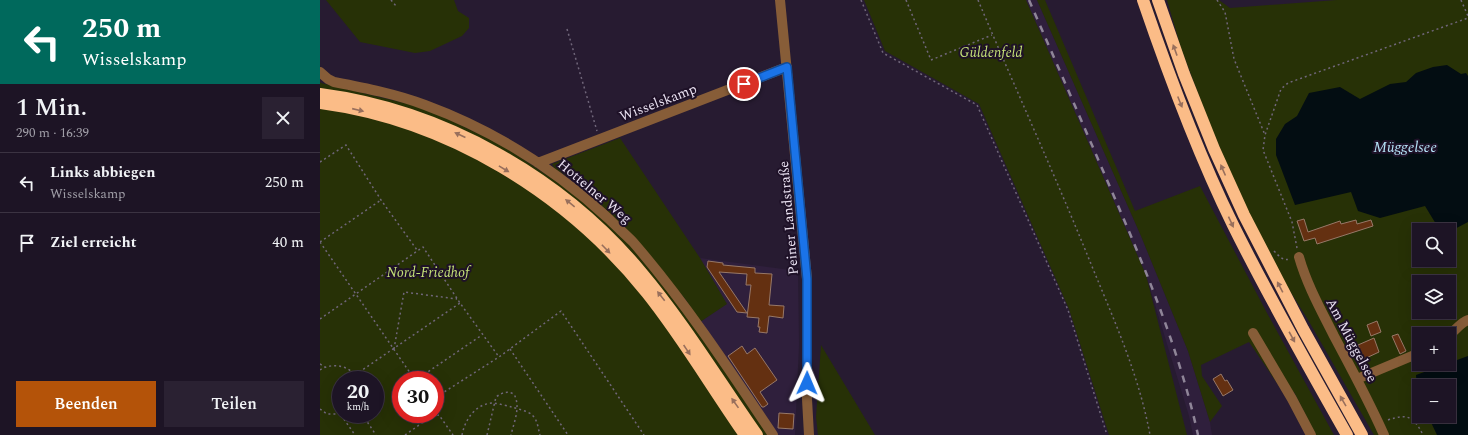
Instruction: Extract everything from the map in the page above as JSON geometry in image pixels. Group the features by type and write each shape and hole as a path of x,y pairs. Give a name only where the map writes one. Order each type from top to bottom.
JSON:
{"highway":[{"path":"1143,0 1171,80 1202,156 1232,223 1288,331 1347,435"},
{"path":"1158,0 1184,74 1214,148 1244,215 1303,329 1362,435"},
{"path":"320,94 353,99 381,106 431,122 459,134 534,176 570,203 608,236 641,272 688,333 757,435"},
{"path":"320,103 379,115 427,130 478,154 503,168 528,184 563,210 601,243 647,293 745,435"}],"street":[{"name":"Peiner Landstraße","path":"780,0 807,279 807,399 809,435"},
{"name":"Wisselskamp","path":"538,163 787,67"},
{"name":"Hottelner Weg","path":"320,72 334,82 391,94 426,105 466,123 504,142 538,163 577,191 632,241 682,302 773,435"},
{"name":"Am Müggelsee","path":"1299,257 1314,297 1357,379 1384,435"},
{"path":"1456,330 1468,320"},
{"path":"1253,333 1292,399 1311,435"},
{"path":"1357,379 1412,356"}],"path":[{"path":"391,0 396,6"},
{"path":"861,0 883,53 977,105 1068,310 1107,435"},
{"path":"906,0 931,60 992,35"},
{"path":"978,0 992,35 1055,176 1128,351 1148,421 1150,435"},
{"path":"1217,0 1225,12 1234,59 1265,135"},
{"path":"1274,251 1281,258 1286,260 1299,257 1292,222 1263,150 1265,135 1281,89 1288,83 1468,17 1461,0"},
{"path":"567,29 599,140"},
{"path":"320,162 346,145 381,200 418,250"},
{"path":"381,200 320,242 410,371"},
{"path":"320,319 423,247 460,304 498,357"},
{"path":"394,349 404,292 457,299"},
{"path":"361,371 460,304"},
{"path":"444,392 498,357 561,312 644,435"},
{"path":"429,371 483,335"},
{"path":"509,349 568,435"},
{"path":"320,364 325,367"},
{"path":"320,370 325,367 341,366 349,371"},
{"path":"487,435 496,397 502,393 508,392 514,394 517,400 517,408 511,435"},
{"path":"462,435 466,421 473,412 481,406 494,403 517,408 532,415 537,424 540,435"},
{"path":"320,409 327,414 332,414"},
{"path":"1379,423 1397,417 1409,417 1417,423 1422,435"},
{"path":"444,422 453,435"},
{"path":"348,423 355,435"},
{"path":"368,423 376,435"},
{"path":"405,435 421,423"}],"shaded area":[{"path":"1026,0 1037,0 1141,236 1188,351 1210,422 1212,435 1193,435 1189,416 1146,275"},
{"path":"700,258 798,271 799,345 795,435 777,435 700,322 726,304"}],"green space":[{"path":"326,0 454,0 458,11 469,18 469,28 462,36 430,51 415,53 360,42"},
{"name":"Güldenfeld","path":"864,0 1026,0 1146,275 1187,435 1109,435 1069,309 979,104 885,51"},
{"path":"1037,0 1045,0 1135,211 1200,186 1334,435 1316,435 1294,392 1283,392 1249,342 1201,365 1202,376 1222,406 1210,422 1188,351 1141,236"},
{"path":"1167,0 1219,0 1230,8 1337,0 1468,0 1468,435 1374,435 1307,318 1274,266 1234,182 1207,117 1181,48"},
{"name":"Nord-Friedhof","path":"320,82 425,108 502,145 575,194 616,229 680,304 771,435 320,435"},
{"path":"620,138 700,258 727,304 700,322 686,300 626,229 577,182 555,169 552,164"},
{"path":"821,345 875,435 818,435 816,417"}],"water":[{"name":"Müggelsee","path":"1447,65 1461,74 1466,73 1468,76 1468,222 1456,228 1456,223 1435,223 1425,206 1380,218 1358,211 1351,192 1295,205 1276,155 1276,139 1285,124 1297,116 1309,93 1340,87 1360,99 1390,84 1406,82 1416,73 1433,67"},
{"path":"1468,356 1468,435 1437,435 1431,423 1456,423 1456,379 1416,379 1416,375 1427,371 1456,371 1456,360"}],"building":[{"path":"1304,219 1308,232 1340,221 1341,224 1356,220 1357,224 1371,220 1373,226 1317,244 1315,238 1304,241 1297,221"},
{"path":"708,261 723,263 723,265 755,268 755,273 772,274 769,305 784,306 783,318 769,316 767,333 759,332 759,318 747,317 751,285 746,285 747,274 719,272 747,313 737,312 707,267"},
{"path":"1377,321 1381,332 1371,336 1367,325"},
{"path":"1398,334 1406,351 1400,354 1392,336"},
{"path":"1374,338 1379,352 1364,359 1358,345"},
{"path":"742,346 747,354 755,348 777,380 760,392 768,404 764,407 762,407 728,356"},
{"path":"1221,374 1233,390 1223,396 1213,379"},
{"path":"779,413 794,414 793,429 778,428"}],"railway":[{"path":"1029,0 1148,278 1181,371 1198,435"}],"route":[{"path":"744,84 787,67 807,279 807,383"}]}
